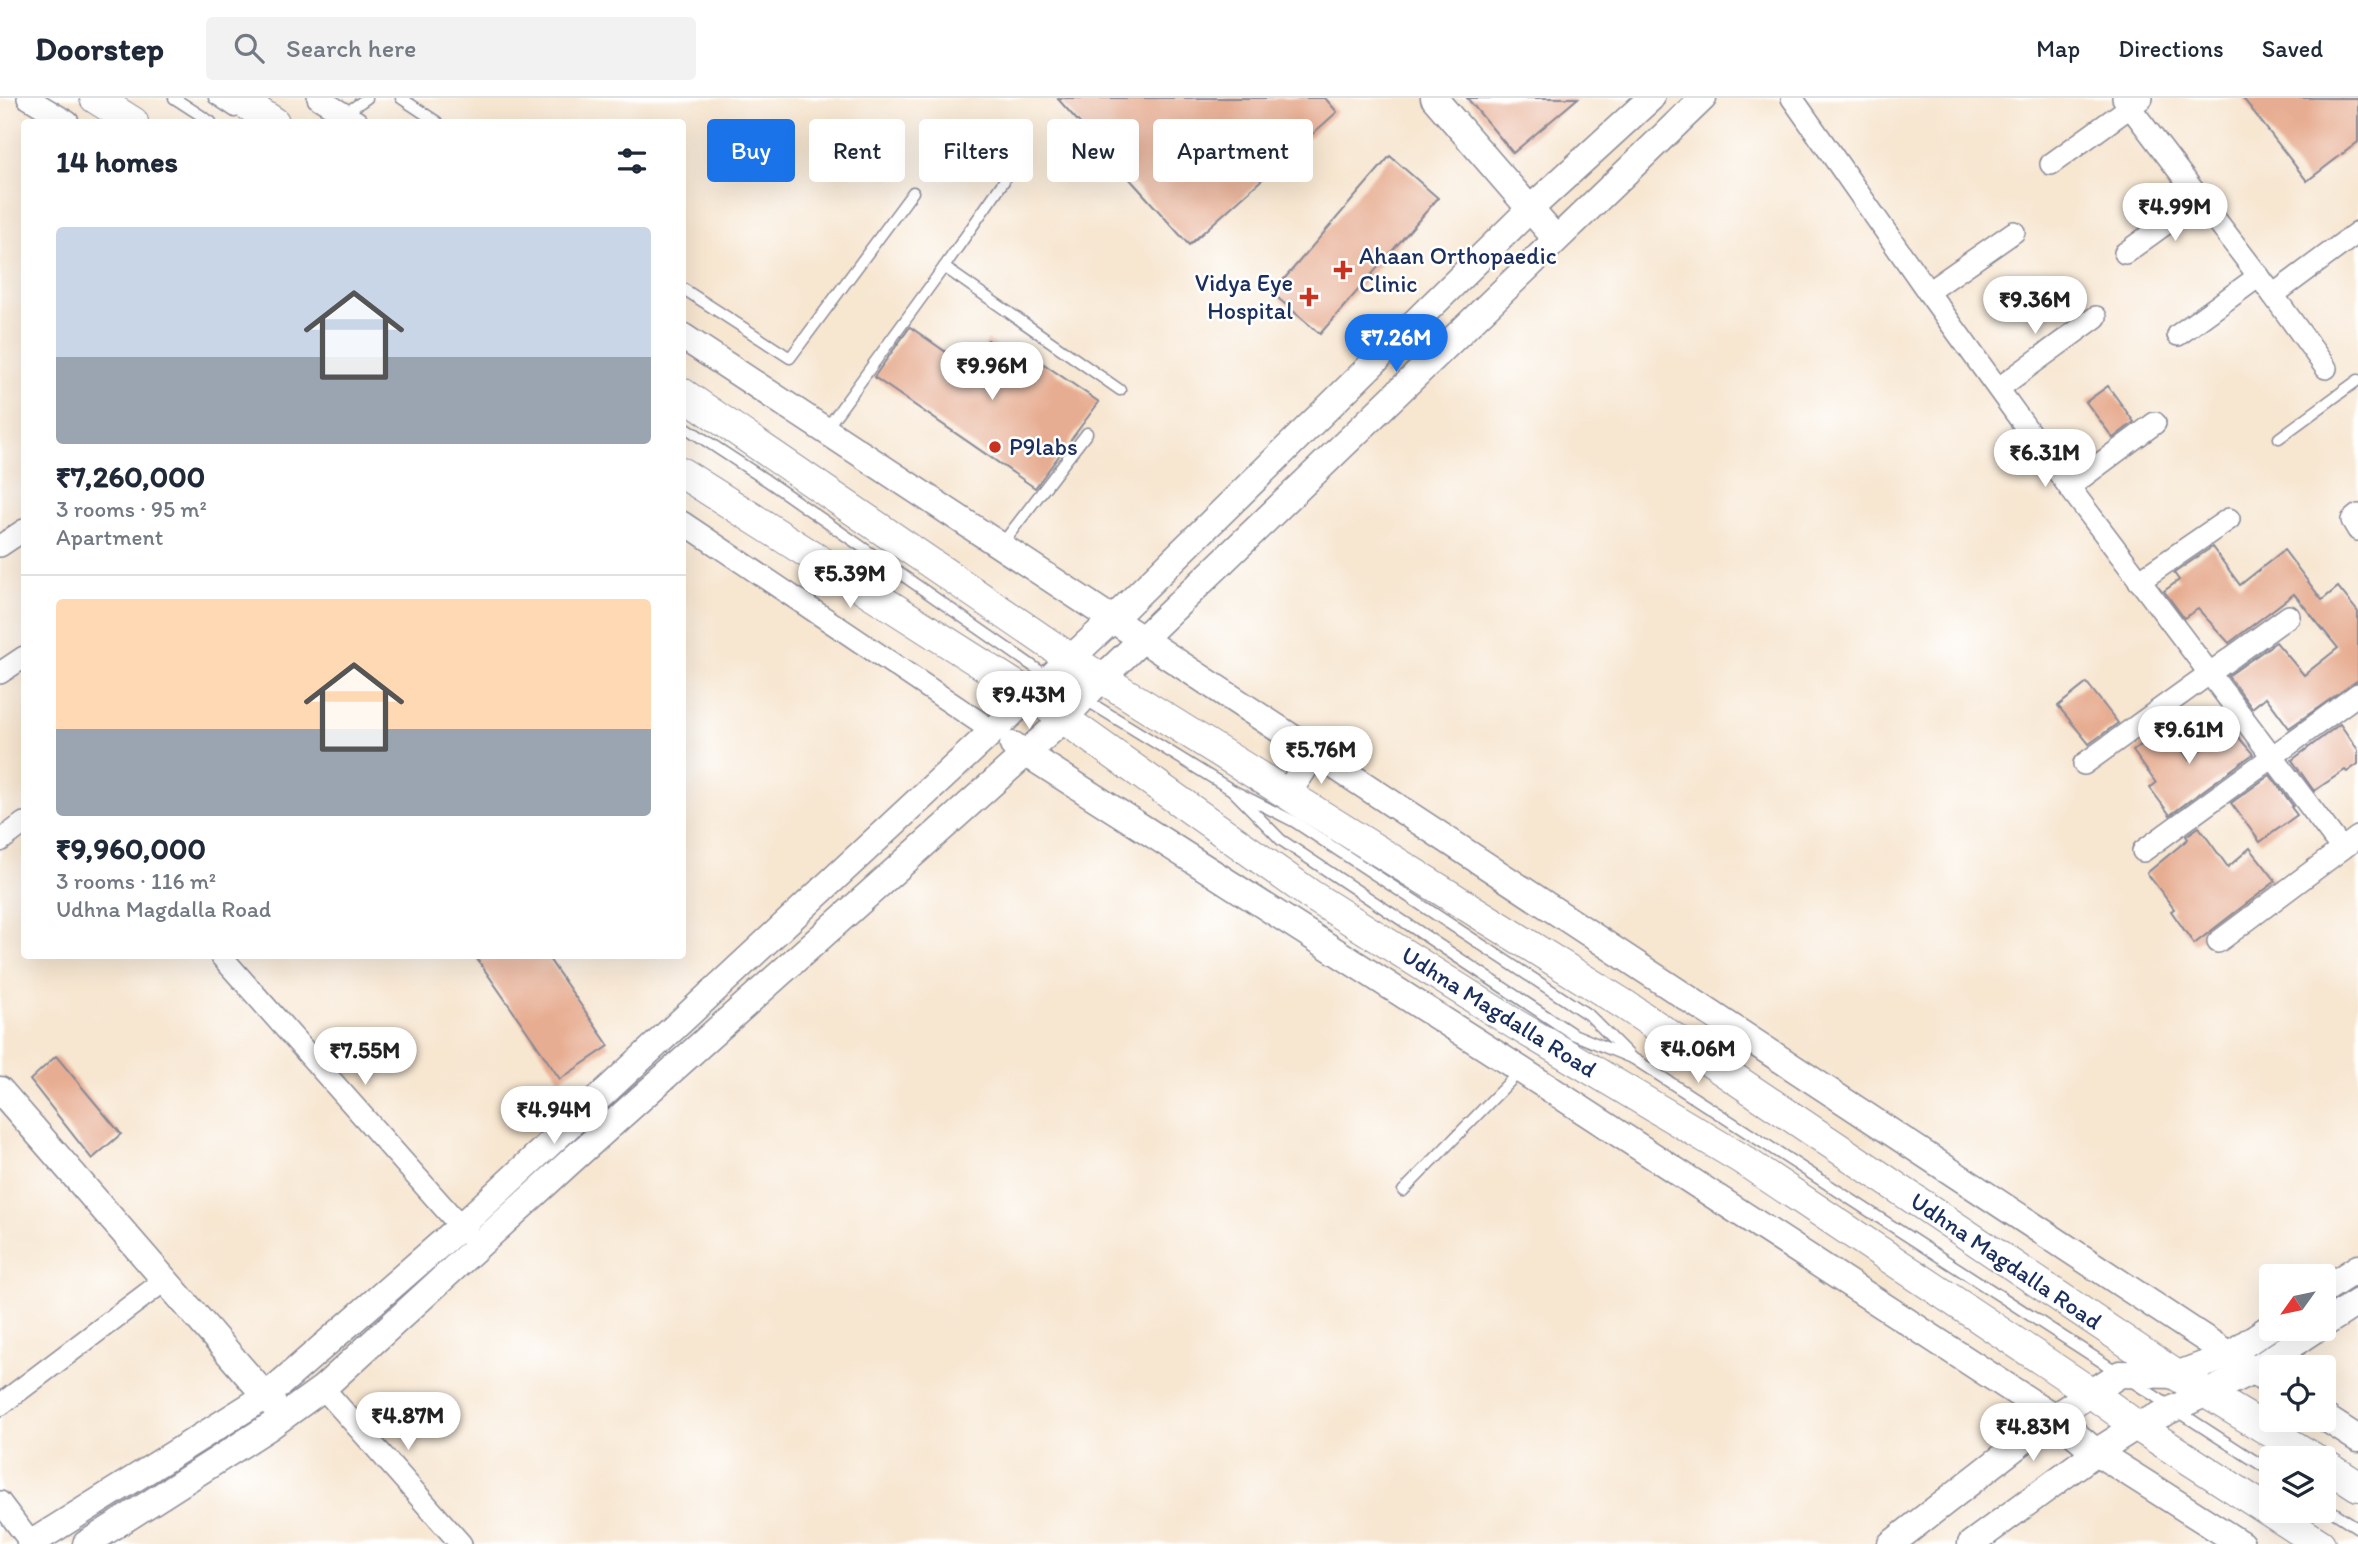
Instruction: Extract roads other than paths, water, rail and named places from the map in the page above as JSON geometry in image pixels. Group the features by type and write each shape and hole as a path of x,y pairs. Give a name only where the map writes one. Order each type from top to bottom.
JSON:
{"main road":[{"path":"95,98 128,119"},
{"path":"239,107 267,119"},
{"name":"Udhna Magdalla Road","path":"686,396 1051,678 1083,699 1287,794 1625,1005 2204,1394 2293,1446"},
{"name":"Udhna Magdalla Road","path":"686,475 1051,678 1083,699 1311,895 1515,1024 1740,1158 2137,1426 2320,1544"},
{"path":"2336,1472 2358,1486"}],"street":[{"path":"28,98 63,119"},
{"path":"318,98 351,118"},
{"path":"1434,98 1556,239"},
{"path":"0,1502 31,1544 266,1396 460,1227 994,732 1114,619 1530,209 1651,98"},
{"path":"86,1544 323,1388 1026,753 1703,98"},
{"path":"1792,98 1928,292 2139,581 2272,756 2350,843 2218,942"},
{"path":"2051,164 2131,101 2326,368"},
{"path":"2125,253 2200,199"},
{"path":"1928,292 2014,232"},
{"path":"2273,295 2354,244"},
{"path":"2178,335 2259,276"},
{"path":"1999,388 2096,317"},
{"path":"686,339 2259,1375"},
{"path":"2069,487 2155,423"},
{"path":"2358,515 2352,520 2358,530"},
{"path":"2139,581 2229,519"},
{"path":"686,525 1026,753 1521,1070 2054,1417 2096,1452 2241,1544"},
{"path":"0,546 21,532"},
{"path":"2084,764 2289,616"},
{"path":"0,673 21,659"},
{"path":"2143,851 2358,694"},
{"path":"1287,794 1315,752"},
{"path":"0,841 21,825"},
{"path":"224,959 479,1246"},
{"path":"0,1090 283,1416"},
{"path":"2336,1282 2358,1268"},
{"path":"0,1405 165,1280"},
{"path":"2336,1316 2358,1301"},
{"path":"1891,1544 2054,1417 2120,1374 2176,1375 2227,1356 2259,1335"},
{"path":"2287,1355 2303,1341"},
{"path":"1970,1544 2096,1452 2137,1426 2204,1394 2259,1378"},
{"path":"323,1388 461,1544"},
{"path":"2336,1424 2358,1438"}],"lane":[{"path":"174,98 206,119"},
{"path":"214,98 239,107"},
{"path":"351,118 367,98"},
{"path":"401,98 433,119"},
{"path":"826,429 1003,182"},
{"path":"686,291 790,358 913,192"},
{"path":"944,267 1120,390"},
{"path":"2279,438 2358,380"},
{"path":"686,428 1051,678"},
{"path":"1001,545 1087,433"},
{"path":"1083,699 1232,790 1295,822 1590,1016 1634,1059"},
{"path":"1232,790 1281,840 1573,1034 1634,1059 2259,1464"},
{"path":"1403,1191 1521,1070"},
{"path":"2336,1514 2358,1528"}],"place":[{"name":"Ahaan Orthopaedic Clinic","path":"1343,270"},
{"name":"Vidya Eye Hospital","path":"1309,297"},
{"name":"P9labs","path":"995,447"}]}
